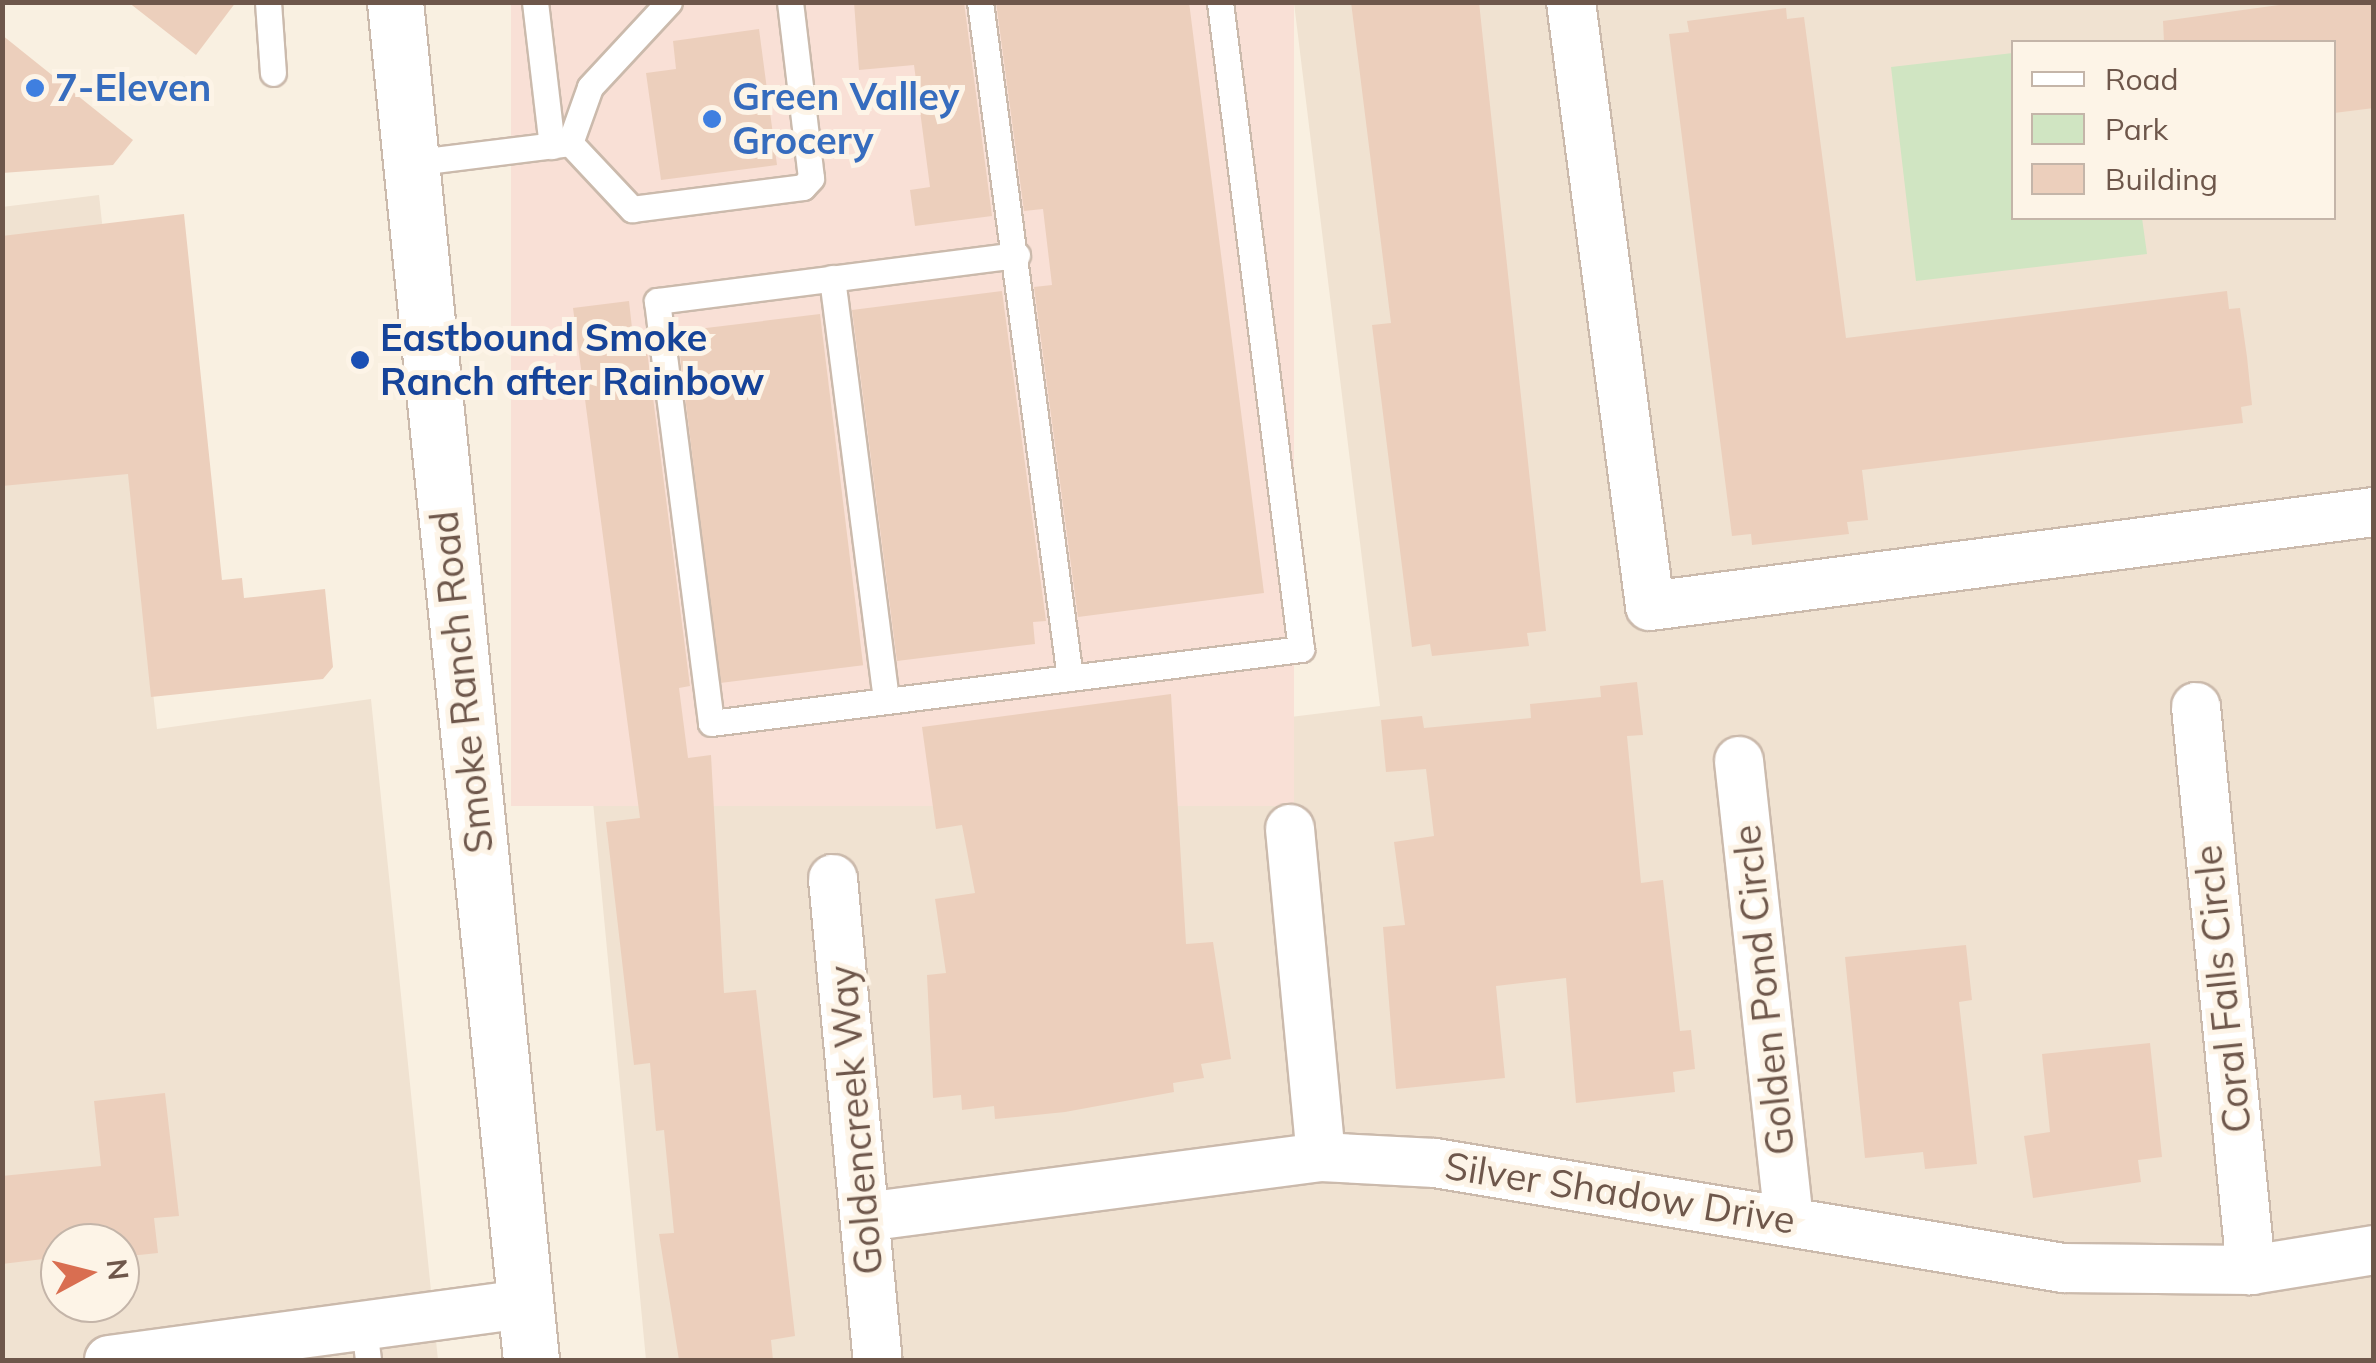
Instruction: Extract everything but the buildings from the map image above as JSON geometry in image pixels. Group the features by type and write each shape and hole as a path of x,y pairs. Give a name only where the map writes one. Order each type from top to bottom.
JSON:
{"main road":[{"name":"Smoke Ranch Road","path":"395,2 532,1360"}],"street":[{"path":"1572,2 1650,606 2374,512"},
{"name":"Coral Falls Circle","path":"2196,707 2251,1270"},
{"name":"Golden Pond Circle","path":"1739,762 1789,1219"},
{"path":"1290,829 1321,1157"},
{"name":"Goldencreek Way","path":"834,879 878,1360"},
{"name":"Silver Shadow Drive","path":"866,1217 1321,1157 1435,1163 1789,1219 2063,1268 2251,1270 2374,1250"},
{"path":"109,1360 366,1344 525,1304"}],"lane":[{"path":"268,2 274,72"},
{"path":"536,2 561,144 632,209 803,187 810,178 790,2"},
{"path":"561,144 590,87 669,2"},
{"path":"980,2 1017,255 1070,678"},
{"path":"1017,255 657,300 711,724 1300,649 1220,2"},
{"path":"410,163 561,144"},
{"path":"832,278 886,702"}],"shaded area":[{"path":"511,3 1294,3 1294,806 511,806"},
{"path":"1294,3 2373,3 2373,1360 646,1360 593,802 1380,706"},
{"path":"99,195 157,729 371,699 438,1360 3,1360 2,207"}],"green space":[{"path":"2011,53 2011,220 2142,220 2147,254 1916,281 1891,67"}],"place":[{"name":"7-Eleven","path":"35,88"},
{"name":"Green Valley Grocery","path":"712,119"},
{"name":"Eastbound Smoke Ranch after Rainbow","path":"360,360"}]}
